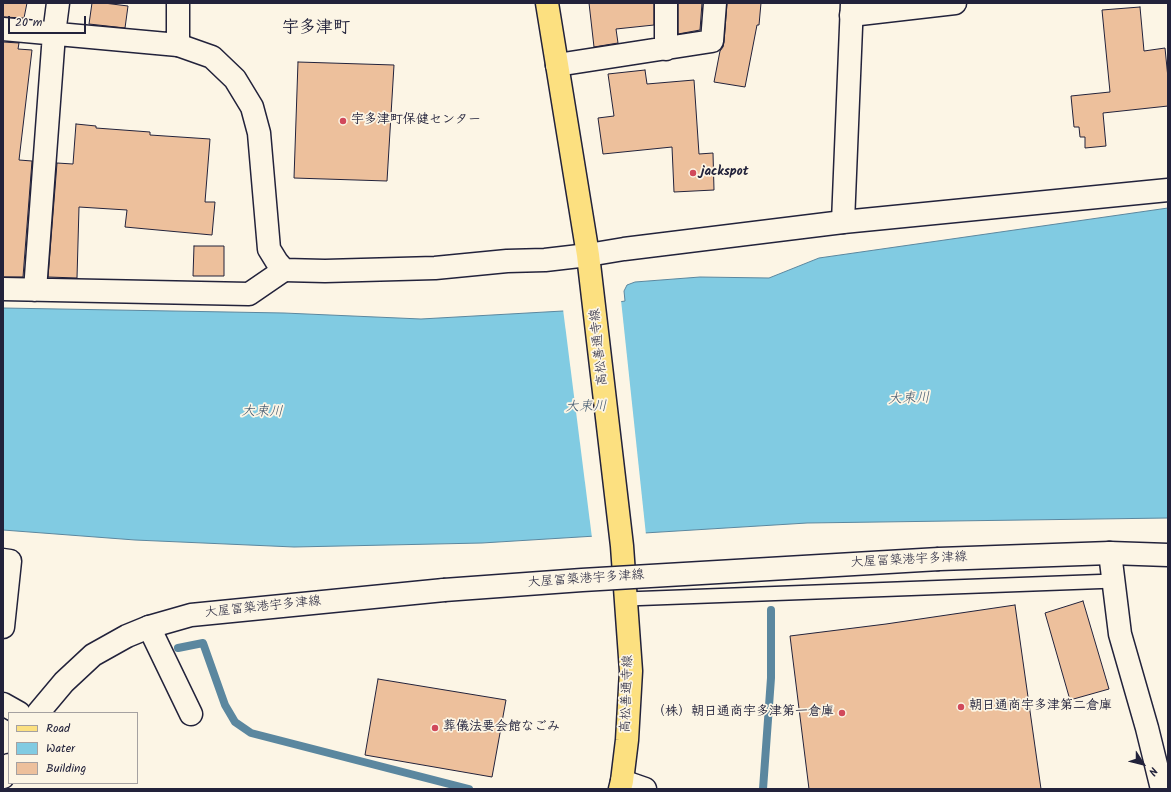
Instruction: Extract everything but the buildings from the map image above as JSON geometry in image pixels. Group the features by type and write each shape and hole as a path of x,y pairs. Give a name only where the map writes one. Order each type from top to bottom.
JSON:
{"main road":[{"name":"高松善通寺線","path":"547,3 595,304 622,546 631,672 627,740 621,785"}],"street":[{"path":"35,290 54,34 58,3"},
{"path":"178,3 178,45"},
{"path":"666,3 666,49"},
{"path":"557,65 712,41 715,3"},
{"path":"843,222 852,9 955,3"},
{"path":"3,29 178,45 212,57 235,79 252,108 259,133 269,249 284,270"},
{"path":"3,288 35,290 249,294 284,270 324,272 435,268 588,255 624,249 843,222 1168,190"},
{"path":"1110,553 1120,634 1147,728 1162,789"},
{"name":"大屋冨築港宇多津線","path":"39,712 64,682 93,656 127,636 149,627 191,615 444,590 582,580 939,559 1110,553 1168,555"},
{"path":"3,560 10,561 3,627"},
{"path":"149,627 191,714"},
{"path":"3,704 17,712"},
{"path":"3,777 8,767"},
{"path":"621,785 645,789"}],"lane":[{"path":"626,599 1114,581"}],"water":[{"name":"大束川","path":"1168,208 1168,518 807,523 482,543 294,547 135,540 3,530 3,308 284,313 421,319 563,311 625,301 624,291 627,285 635,282 700,277 769,278 819,258"}],"pier":[{"path":"621,300 646,535 592,538 563,309"}],"waterway":[{"path":"763,789 771,678 771,610"},
{"path":"178,648 203,643 225,705 235,722 251,733 469,789"}],"place":[{"name":"宇多津町保健センター","path":"343,121"},
{"name":"jackspot","path":"693,173"},
{"name":"朝日通商宇多津第二倉庫","path":"961,707"},
{"name":"（株）朝日通商宇多津第一倉庫","path":"842,713"},
{"name":"葬儀法要会館なごみ","path":"435,728"}],"district":[{"name":"宇多津町","path":"316,29"}]}
